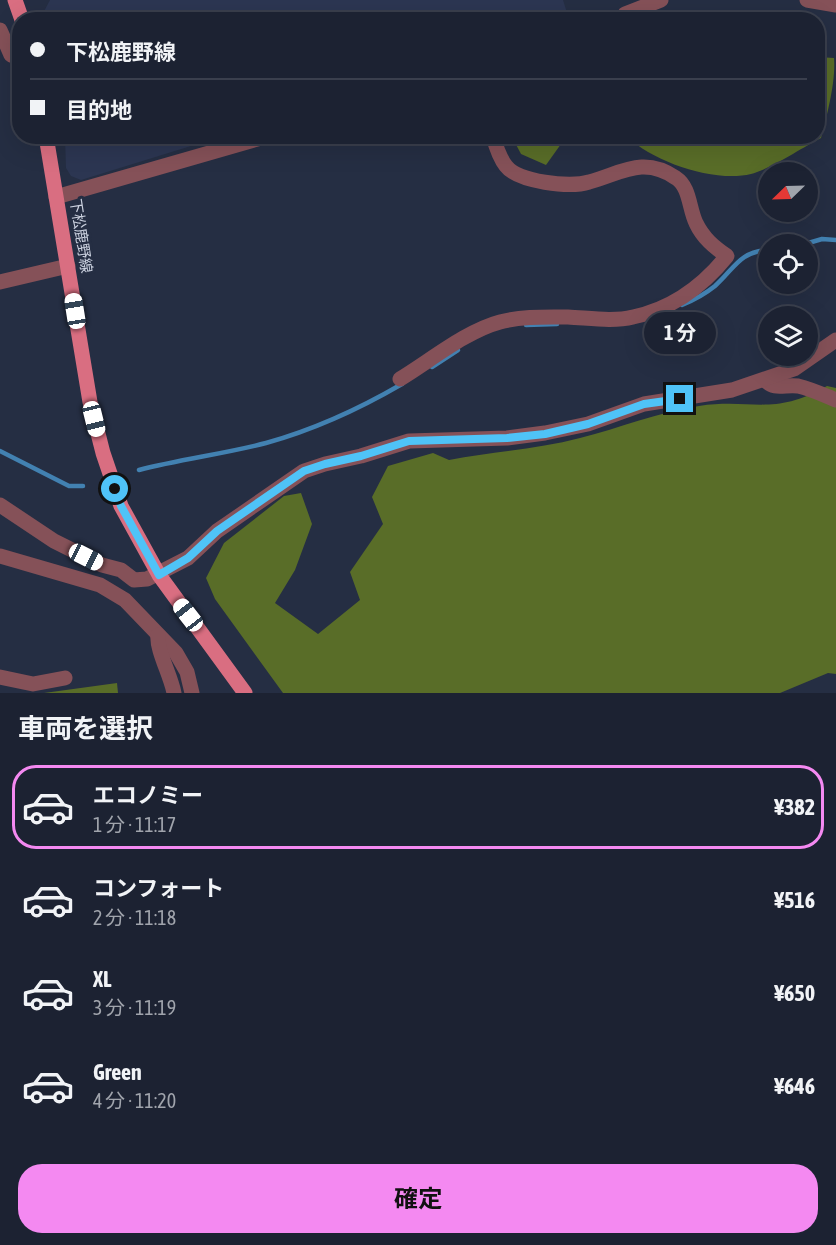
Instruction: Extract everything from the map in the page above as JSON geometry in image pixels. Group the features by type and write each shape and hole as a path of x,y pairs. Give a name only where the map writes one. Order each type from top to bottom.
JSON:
{"main road":[{"name":"下松鹿野線","path":"47,144 90,402 103,453 121,506 159,575 245,693"}],"street":[{"path":"630,12 661,0"},
{"path":"807,0 836,5"},
{"path":"0,30 10,57"},
{"path":"56,198 241,144"},
{"path":"400,379 476,332 500,322 531,317 632,318 660,308 684,297 703,283 727,256 704,237 695,222 684,187 676,178 646,166 634,166 587,183 525,178 507,168 498,154 495,144"},
{"path":"0,282 68,266"},
{"path":"134,580 159,575 188,558 217,531 304,471 409,441 507,438 545,434 588,424 644,404 732,390 794,369 836,340"},
{"path":"765,380 770,385 778,387 795,385 810,389 836,400"},
{"path":"0,506 54,541 102,565 122,570 134,580"},
{"path":"0,556 100,585 125,600 176,653 187,672 192,693"},
{"path":"125,600 134,580"},
{"path":"158,635 157,642 170,674 174,693"},
{"path":"0,677 33,684 65,678"}],"shaded area":[{"path":"50,0 563,0 567,12 44,12"},
{"path":"65,144 197,144 81,180 71,176 66,168"}],"green space":[{"path":"825,57 834,58 832,88 825,121"},
{"path":"516,144 561,144 546,165 521,154"},
{"path":"637,144 810,144 778,162 758,162 758,172 736,176 703,173 653,155"},
{"path":"827,386 836,388 836,674 828,673 780,693 283,693 215,599 206,578 224,543 284,496 301,493 312,524 295,570 275,603 318,634 360,600 350,572 383,524 372,497 388,466 433,453 449,460 564,442 669,412 699,406 777,404 792,401"},
{"path":"117,683 118,693 44,693"}],"waterway":[{"path":"818,240 836,240"},
{"path":"682,305 715,286 738,262 758,251"},
{"path":"526,325 557,324"},
{"path":"432,367 458,350"},
{"path":"139,470 284,438 336,418 402,384"},
{"path":"0,451 69,486 83,486"}],"route":[{"path":"115,489 121,506 159,575 188,558 217,531 304,471 361,456 392,444 409,441 507,438 545,434 588,424 644,404 680,399"}]}
